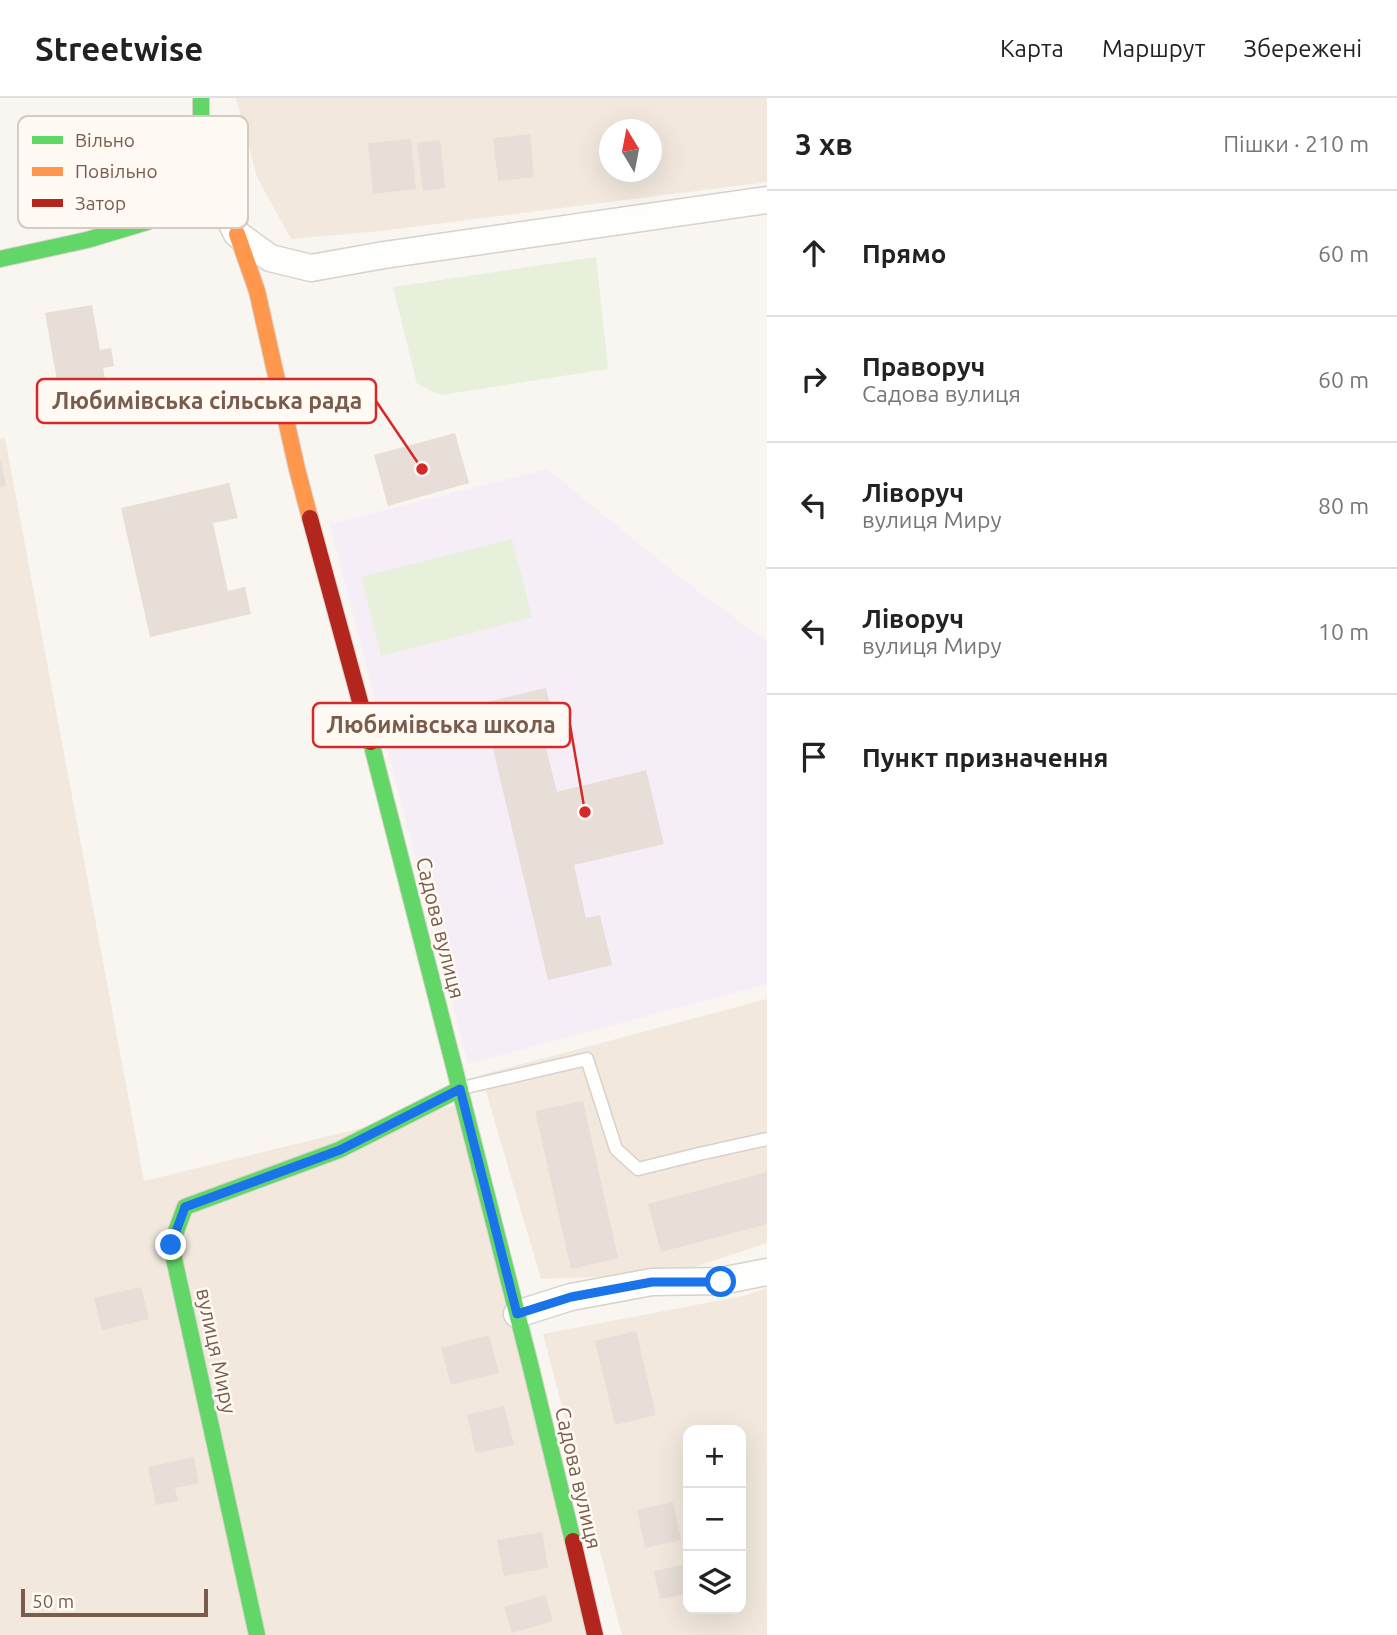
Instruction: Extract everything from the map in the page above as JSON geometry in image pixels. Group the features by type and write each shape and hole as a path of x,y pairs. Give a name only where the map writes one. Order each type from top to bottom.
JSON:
{"street":[{"path":"201,98 201,116"},
{"path":"234,228 237,234 270,258 310,268 767,200"},
{"path":"0,259 87,240 127,228"},
{"name":"Садова вулиця","path":"237,234 257,291 297,469 375,757 460,1089 595,1635"},
{"name":"вулиця Миру","path":"257,1635 171,1245 185,1207 340,1150 460,1089"},
{"path":"517,1314 571,1297 652,1282 721,1282 767,1272"}],"lane":[{"path":"460,1089 587,1059 616,1149 638,1169 767,1139"}],"shaded area":[{"path":"236,98 767,98 767,182 380,231 291,239 257,177 248,143 248,116 241,116"},
{"path":"5,438 144,1181 456,1105 592,1635 0,1635 0,439"},
{"path":"547,469 695,589 767,641 767,984 468,1064 330,524"},
{"path":"767,999 767,1243 673,1274 541,1279 481,1075"},
{"path":"767,1288 767,1635 622,1635 543,1334 743,1296"}],"green space":[{"path":"596,257 608,369 441,395 417,384 393,287"},
{"path":"512,539 532,617 381,656 361,577"}],"building":[{"path":"530,134 534,177 498,181 493,138"},
{"path":"411,139 416,189 373,194 368,143"},
{"path":"440,140 445,188 423,191 417,143"},
{"path":"92,305 100,350 111,348 114,366 103,368 111,411 64,420 45,313"},
{"path":"455,433 469,483 388,506 374,455"},
{"path":"0,460 6,486 0,487"},
{"path":"229,483 238,518 213,523 228,591 245,587 251,614 150,637 121,508"},
{"path":"546,688 559,741 545,744 557,792 646,770 664,844 574,865 586,918 600,915 612,965 548,980 482,703"},
{"path":"583,1101 618,1258 571,1269 535,1111"},
{"path":"767,1172 767,1224 661,1252 648,1204"},
{"path":"141,1287 149,1319 102,1330 94,1298"},
{"path":"636,1331 656,1415 615,1425 595,1341"},
{"path":"489,1335 499,1373 451,1385 441,1348"},
{"path":"504,1406 514,1445 476,1453 467,1415"},
{"path":"194,1457 199,1483 175,1488 178,1501 156,1505 148,1467"},
{"path":"673,1502 681,1540 645,1548 637,1510"},
{"path":"542,1532 548,1568 504,1576 497,1540"},
{"path":"683,1565 683,1594 660,1599 654,1571"},
{"path":"545,1595 553,1621 512,1633 504,1607"}],"traffic: fast":[{"path":"201,98 201,116"},
{"path":"0,259 87,240 127,228"},
{"path":"371,742 573,1541"},
{"path":"257,1635 171,1245 185,1207 339,1150 460,1089"}],"traffic: slow":[{"path":"237,234 257,291 310,518"}],"traffic: jam":[{"path":"310,518 371,742"},
{"path":"573,1541 595,1635"}],"place":[{"name":"Любимівська сільська рада","path":"422,469"},
{"name":"Любимівська школа","path":"585,812"}],"route":[{"path":"171,1245 185,1207 340,1150 460,1089 517,1314 571,1297 652,1282 721,1282"}]}
